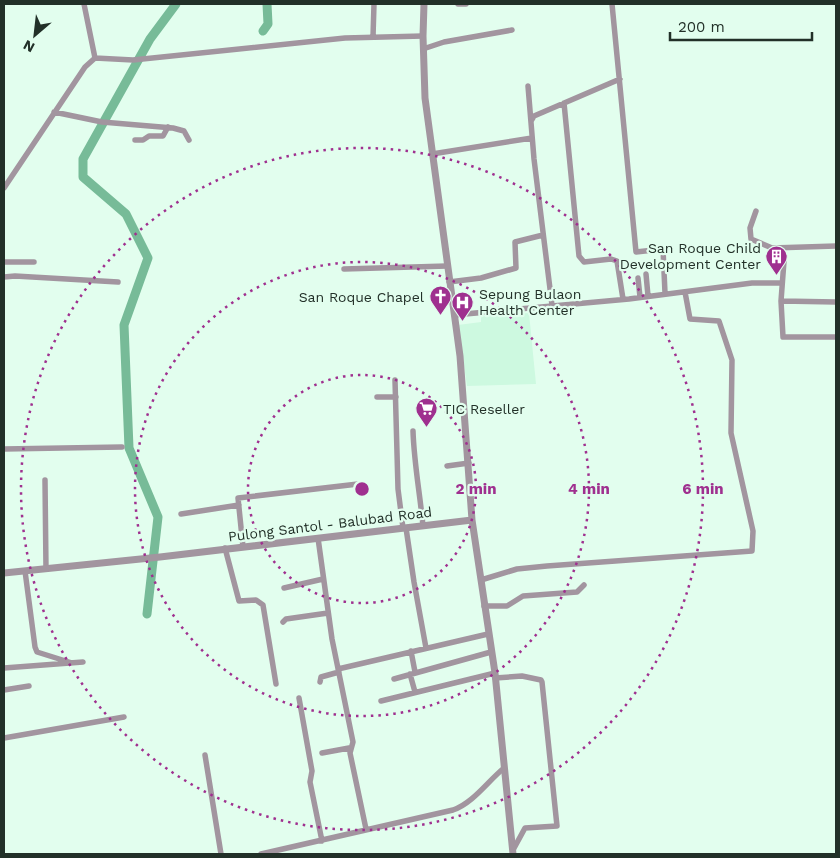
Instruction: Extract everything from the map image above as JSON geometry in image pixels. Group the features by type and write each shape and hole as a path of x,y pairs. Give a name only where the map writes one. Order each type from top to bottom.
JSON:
{"street":[{"path":"84,4 95,58"},
{"path":"373,37 374,4"},
{"path":"424,4 422,36 425,98 454,314 469,463 472,520 495,676 513,852"},
{"path":"458,4 466,4"},
{"path":"612,4 636,252 663,249 665,293"},
{"path":"423,49 452,41 512,30"},
{"path":"4,188 54,112 86,67 95,58 133,60 373,37 422,36"},
{"path":"531,121 534,116 620,79"},
{"path":"528,86 542,235 552,305"},
{"path":"564,103 579,256 584,262 611,259 617,261 623,299"},
{"path":"54,112 103,123 168,127 184,131 189,140"},
{"path":"135,140 143,140 149,136 163,136 168,127"},
{"path":"432,154 532,138"},
{"path":"756,211 750,228 751,239 772,248 836,246"},
{"path":"449,282 481,278 516,268 514,242 542,235"},
{"path":"784,261 781,301 783,338 836,336"},
{"path":"4,262 34,262"},
{"path":"344,269 447,266"},
{"path":"646,274 648,296"},
{"path":"4,278 15,276 118,282"},
{"path":"638,278 640,297"},
{"path":"454,314 623,299 752,283 782,283"},
{"path":"481,580 517,569 752,551 753,531 731,433 732,360 719,321 690,319 685,292"},
{"path":"781,301 836,302"},
{"path":"395,380 398,489 426,648"},
{"path":"377,397 396,397"},
{"path":"413,431 414,466 420,492 423,526"},
{"path":"4,448 122,446"},
{"path":"447,466 469,463"},
{"path":"45,480 46,569"},
{"path":"243,547 238,498 358,484"},
{"path":"181,514 239,505"},
{"name":"Pulong Santol - Balubad Road","path":"4,573 160,557 472,520"},
{"path":"318,538 328,613 352,742 350,748 366,829"},
{"path":"226,548 239,601 256,600 263,605 276,684"},
{"path":"25,571 35,647 42,655 72,663"},
{"path":"284,588 323,579"},
{"path":"484,606 507,606 523,596 577,592 584,585"},
{"path":"283,622 286,619 328,613"},
{"path":"320,682 321,677 339,671 411,651 488,634"},
{"path":"411,651 415,692"},
{"path":"394,679 491,652"},
{"path":"4,668 82,662"},
{"path":"381,701 415,692 495,676 522,676 541,680 557,826 525,828 513,852"},
{"path":"4,690 29,686"},
{"path":"299,698 312,771 310,782 322,841"},
{"path":"4,738 124,716"},
{"path":"322,753 350,748"},
{"path":"205,755 221,854"},
{"path":"261,854 462,807 471,800 487,781 504,768"}],"shaded area":[{"path":"529,313 536,384 467,386 458,325 481,322 481,316"}],"waterway":[{"path":"147,614 158,517 129,448 124,325 148,258 126,214 83,177 83,159 150,39 176,4"},
{"path":"263,31 268,24 267,4"}],"place":[{"name":"San Roque Child Development Center","path":"777,275"},
{"name":"San Roque Chapel","path":"440,316"},
{"name":"Sepung Bulaon Health Center","path":"463,321"},
{"name":"TIC Reseller","path":"427,428"}]}
